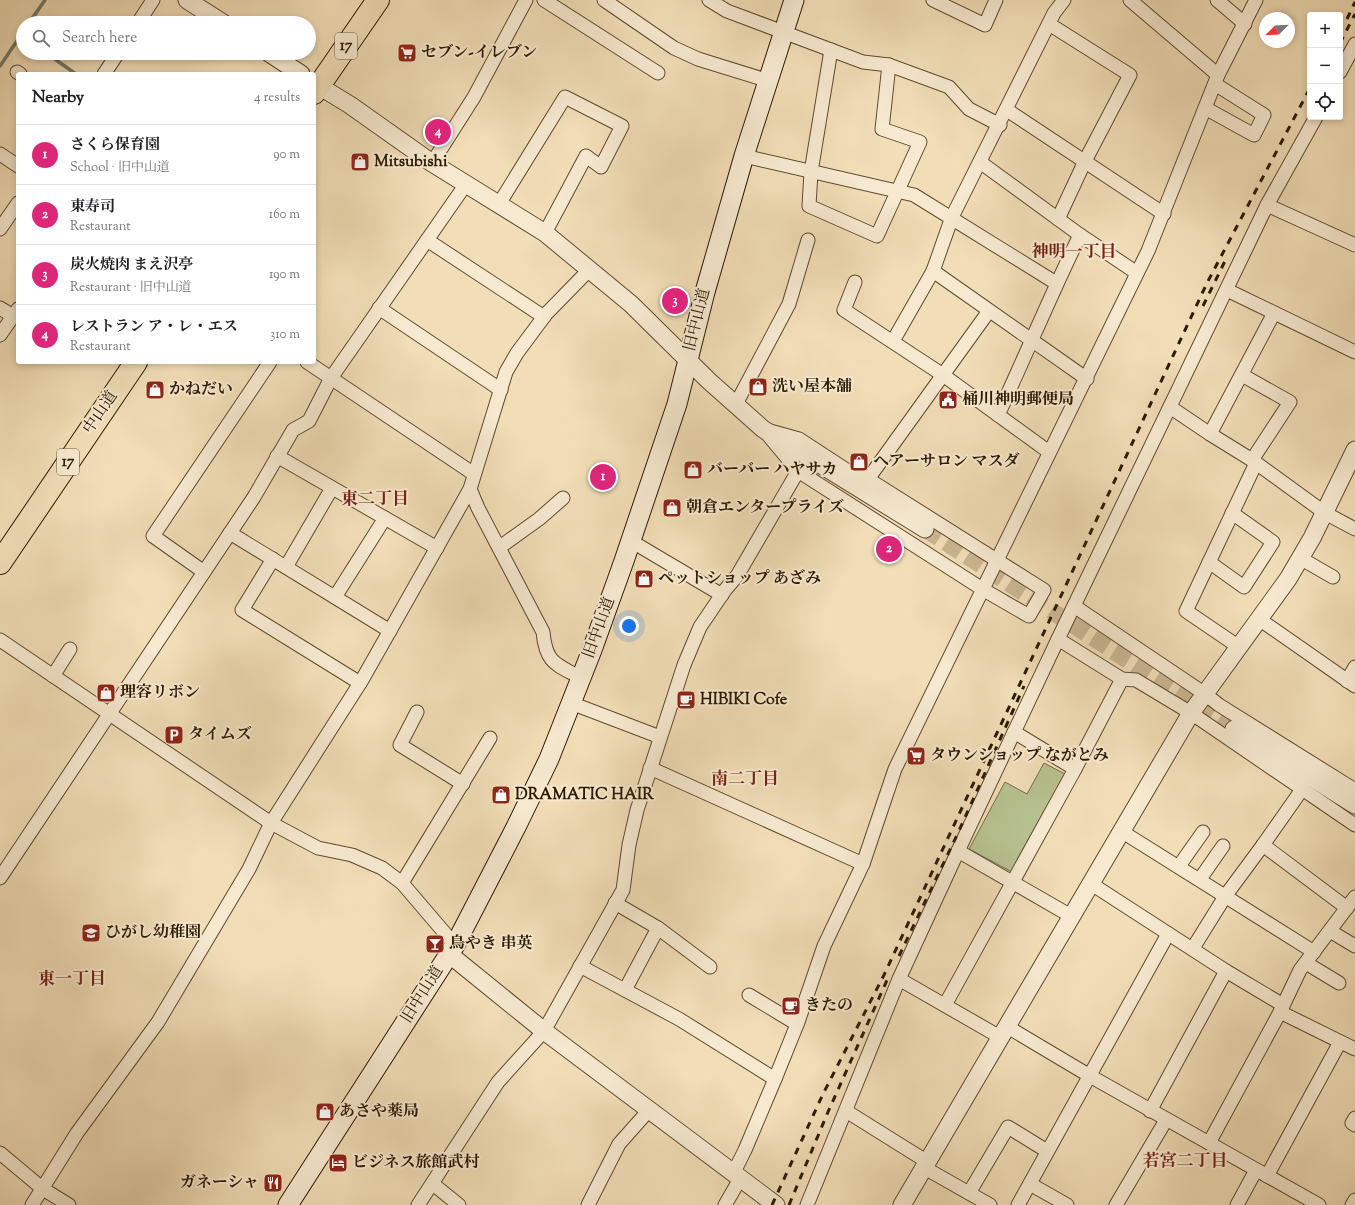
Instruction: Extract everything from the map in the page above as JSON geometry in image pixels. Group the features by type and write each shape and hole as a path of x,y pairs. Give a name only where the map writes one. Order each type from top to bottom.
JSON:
{"highway":[{"name":"17","path":"316,75 360,0"},
{"name":"17","path":"316,77 378,0"},
{"name":"中山道","path":"0,544 120,364"},
{"name":"中山道","path":"0,563 135,364"}],"main road":[{"name":"旧中山道","path":"288,1205 452,950 520,820 549,759 581,678 631,541 677,404 688,362 693,332 744,156 794,0"}],"street":[{"path":"143,16 153,0"},
{"path":"187,0 212,16"},
{"path":"432,163 474,97 526,0"},
{"path":"544,0 658,73"},
{"path":"604,0 674,48 698,59 769,81"},
{"path":"709,0 727,11 784,31 863,62 889,65 949,87 969,109 1000,125"},
{"path":"933,0 985,25 996,0"},
{"path":"893,341 933,271 952,217 1000,125 1049,24 1064,0"},
{"path":"1130,0 1217,80 1264,115 1254,135 1205,108"},
{"path":"1217,0 1245,24"},
{"path":"725,1205 737,1176 745,1150 797,1024 824,946 863,864 896,769 1087,379 1137,273 1164,214 1217,80 1256,0"},
{"path":"1049,24 1130,74 1058,219"},
{"path":"1343,66 1355,44"},
{"path":"831,50 812,172 809,206 877,236 920,142 882,129 889,65"},
{"path":"105,72 113,60"},
{"path":"279,60 297,72"},
{"path":"316,84 350,105 432,163 545,233 632,304 688,362 763,428 925,529"},
{"path":"499,204 565,97 622,126 601,167 586,156 545,233"},
{"path":"1007,110 1164,214"},
{"path":"808,1205 899,979 958,851 1058,639 1267,206 1314,120"},
{"path":"0,154 16,165"},
{"path":"744,156 914,196 952,217 1056,283"},
{"path":"980,162 1080,235 1137,273"},
{"path":"0,878 254,497 293,430 309,421 331,378 466,184"},
{"path":"0,229 16,206"},
{"path":"1267,206 1355,245"},
{"path":"998,415 1033,341 1056,283 1080,235"},
{"path":"427,240 544,317"},
{"path":"736,404 789,304 808,240"},
{"path":"32,1205 77,1133 158,1022 248,869 271,823 360,683 390,631 470,489 506,372 517,353 544,317 590,269"},
{"path":"933,271 1087,379"},
{"path":"855,282 844,310 943,375 1050,452"},
{"path":"1227,290 1355,352"},
{"path":"0,308 15,312 0,335"},
{"path":"379,308 501,390"},
{"path":"868,479 989,311"},
{"path":"1210,434 1274,313"},
{"path":"204,572 153,536 269,364"},
{"path":"310,364 474,474"},
{"path":"1239,647 1186,611 1232,513 1254,461 1290,402 1242,375"},
{"path":"1170,407 1254,461 1324,513 1355,529"},
{"path":"763,428 799,439 848,471 868,479 1044,590 1029,616 984,590 798,472 763,428"},
{"path":"902,1205 1191,713 1259,619 1300,558 1355,450"},
{"path":"278,456 436,548"},
{"path":"418,1205 498,1082 544,1031 623,890 629,845 637,810 684,665 700,627 737,576 798,472"},
{"path":"286,567 332,488"},
{"path":"470,489 478,508 500,547 543,632 546,653 553,662 581,678"},
{"path":"500,547 539,520 563,498"},
{"path":"1209,562 1244,587 1273,542 1232,513"},
{"path":"335,597 385,518"},
{"path":"230,533 390,631"},
{"path":"631,541 722,595"},
{"path":"1300,558 1333,577"},
{"path":"273,559 242,610 360,683"},
{"path":"1074,606 1219,705 1355,790"},
{"path":"1259,619 1351,683 1355,667"},
{"path":"1058,639 1122,678 1136,680 1191,713 1355,825"},
{"path":"0,640 271,823 318,848 352,855 382,868 402,883 452,950 544,1031 650,1108 776,1205"},
{"path":"53,676 70,649"},
{"path":"945,1006 1076,769 1122,678"},
{"path":"571,703 660,737"},
{"path":"417,712 400,745 463,784"},
{"path":"1234,729 1355,805"},
{"path":"1014,732 1076,769"},
{"path":"402,883 490,738"},
{"path":"650,768 863,864"},
{"path":"1193,948 1226,895 1263,846 1302,788"},
{"path":"1121,831 1226,895 1314,952"},
{"path":"1178,866 1203,832"},
{"path":"1200,879 1223,846"},
{"path":"1263,846 1347,908"},
{"path":"958,851 1071,916"},
{"path":"1090,883 1168,934 1193,948 1282,1008 1340,1042 1355,1049"},
{"path":"1209,1143 1282,1008 1300,970 1355,897"},
{"path":"615,903 658,928 710,967"},
{"path":"625,990 658,928"},
{"path":"1330,931 1355,946"},
{"path":"1018,1205 1168,934"},
{"path":"1306,963 1339,983"},
{"path":"580,966 679,1019 775,1079"},
{"path":"1150,1111 1226,971"},
{"path":"899,979 945,1006 1003,1032 1090,1076 1320,1205"},
{"path":"749,994 797,1024"},
{"path":"1237,1205 1261,1173 1340,1042"},
{"path":"588,1205 619,1144 650,1108"},
{"path":"846,1111 969,1193 990,1205"},
{"path":"1355,1118 1352,1123 1355,1125"},
{"path":"1116,1205 1166,1120"},
{"path":"969,1193 1008,1127 1047,1151"},
{"path":"0,1153 42,1189 69,1205"},
{"path":"433,1184 459,1205"},
{"path":"1030,1184 1067,1205"},
{"path":"1352,1205 1355,1200"}],"green space":[{"path":"1044,763 1065,774 1012,872 969,849 1005,782 1027,794"}],"waterway":[{"path":"34,16 45,0"},
{"path":"0,66 16,42"},
{"path":"56,60 73,72"}],"tunnel":[{"path":"925,529 1234,729"}],"railway":[{"path":"1347,19 1355,2"},
{"path":"1343,37 1355,14"},
{"path":"772,1205 823,1094 884,975 1207,283 1307,94"},
{"path":"1203,306 1225,261"},
{"path":"899,956 958,833 1024,686"},
{"path":"789,1205 828,1112 888,978"}],"place":[{"name":"セブン-イレブン","path":"407,53"},
{"name":"レストラン ア・レ・エス","path":"438,132"},
{"name":"Mitsubishi","path":"360,162"},
{"name":"炭火焼肉 まえ沢亭","path":"675,301"},
{"name":"洗い屋本舗","path":"758,387"},
{"name":"かねだい","path":"155,390"},
{"name":"桶川神明郵便局","path":"948,400"},
{"name":"ヘアーサロン マスダ","path":"859,462"},
{"name":"バーバー ハヤサカ","path":"693,470"},
{"name":"さくら保育園","path":"603,477"},
{"name":"朝倉エンタープライズ","path":"672,508"},
{"name":"東寿司","path":"889,549"},
{"name":"ペットショップ あざみ","path":"644,579"},
{"name":"理容リボン","path":"106,693"},
{"name":"HIBIKI Cofe","path":"686,700"},
{"name":"タイムズ","path":"174,735"},
{"name":"タウンショップ ながとみ","path":"916,756"},
{"name":"DRAMATIC HAIR","path":"501,795"},
{"name":"ひがし幼稚園","path":"91,933"},
{"name":"鳥やき 串英","path":"435,944"},
{"name":"きたの","path":"791,1006"},
{"name":"あさや薬局","path":"325,1112"},
{"name":"ビジネス旅館武村","path":"338,1163"},
{"name":"ガネーシャ","path":"273,1183"}],"district":[{"name":"神明一丁目","path":"1074,253"},
{"name":"東二丁目","path":"375,500"},
{"name":"南二丁目","path":"745,780"},
{"name":"東一丁目","path":"72,980"},
{"name":"若宮二丁目","path":"1185,1162"}]}
